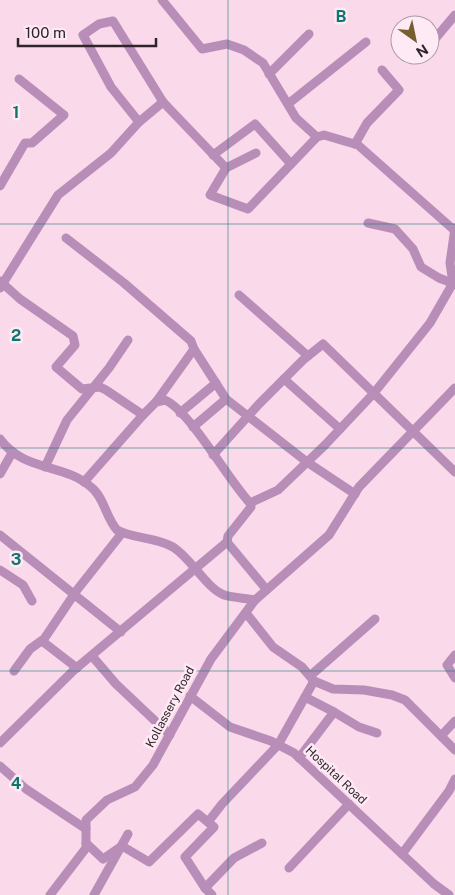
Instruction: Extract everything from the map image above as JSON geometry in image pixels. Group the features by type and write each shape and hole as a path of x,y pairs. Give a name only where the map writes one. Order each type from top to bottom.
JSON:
{"street":[{"path":"162,0 202,49 227,44 244,50 263,63 296,118 317,137"},
{"path":"440,33 455,15"},
{"path":"139,122 111,87 83,35 99,24 113,21 163,102 226,168"},
{"path":"269,74 309,34"},
{"path":"288,104 366,42"},
{"path":"355,144 367,123 399,90 382,70"},
{"path":"0,186 25,143 32,144 64,115 19,78"},
{"path":"143,415 100,387 82,389 56,367 76,342 70,331 20,299 1,284 58,195 111,154 139,122 163,102"},
{"path":"213,155 255,124 291,164"},
{"path":"250,502 278,490 374,393 430,323 454,283 450,263 454,229 355,144 324,135 317,137 248,209 210,195 226,168 256,153"},
{"path":"368,223 395,229 413,249 421,267 439,278 454,283"},
{"path":"66,238 124,283 191,341 194,349 226,399 307,462 355,494"},
{"path":"239,295 308,356"},
{"path":"45,467 66,420 109,368 128,340"},
{"path":"213,455 284,378 323,344 455,472"},
{"path":"84,482 156,402 194,349"},
{"path":"284,378 340,429"},
{"path":"180,413 216,383"},
{"name":"Kollassery Road","path":"86,829 86,820 107,800 135,787 154,765 211,659 255,600 329,535 359,487 455,388"},
{"path":"193,427 226,399"},
{"path":"0,743 28,713 41,705 76,668 121,632 195,566 227,542 228,536 251,507 250,502 193,427 168,401 156,402"},
{"path":"0,438 12,453 84,482 97,493 113,526 122,533 162,542 173,548 195,566 217,591 255,600"},
{"path":"0,474 12,453"},
{"path":"14,671 30,649 42,641 122,533"},
{"path":"0,535 121,632"},
{"path":"227,542 266,589"},
{"path":"0,570 23,585 32,601"},
{"path":"246,613 273,648 302,667 312,678 333,689 364,690 392,695 405,700 455,750"},
{"path":"208,822 222,804 278,745 305,697 312,678 375,619"},
{"path":"42,641 76,668"},
{"path":"455,654 447,665 455,678"},
{"path":"92,656 116,684 170,734"},
{"name":"Hospital Road","path":"190,696 230,727 278,745 299,758 434,884 449,895"},
{"path":"305,697 359,728 377,733"},
{"path":"299,758 334,712"},
{"path":"441,736 455,721"},
{"path":"0,766 26,788 86,829 86,848 50,895"},
{"path":"402,854 449,791 455,778"},
{"path":"289,868 349,804"},
{"path":"122,846 150,862 198,814 214,827 185,857 205,888 212,895"},
{"path":"94,895 128,834"},
{"path":"86,843 103,859 122,846"},
{"path":"205,888 234,858 262,843"}]}
